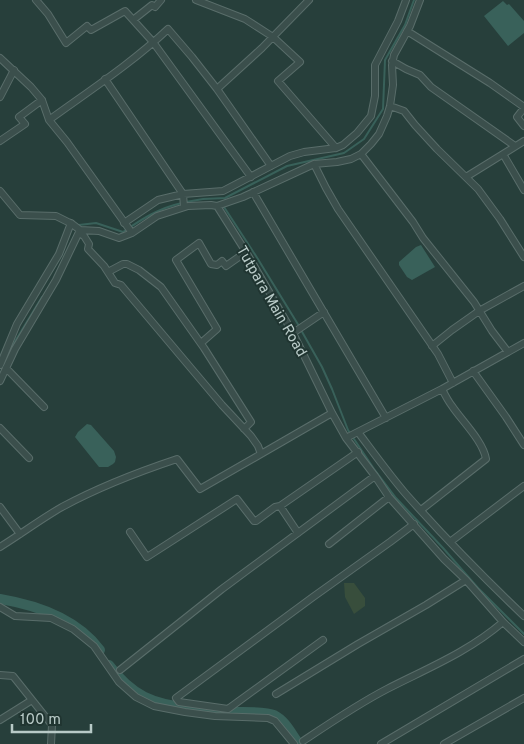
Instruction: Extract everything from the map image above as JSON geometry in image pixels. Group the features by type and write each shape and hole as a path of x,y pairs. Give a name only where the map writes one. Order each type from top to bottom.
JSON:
{"street":[{"path":"36,0 48,14 66,43 87,26 91,30 125,11 153,42 251,177"},
{"path":"133,20 161,0"},
{"path":"196,0 245,19 273,37 300,62 278,81 336,148"},
{"path":"217,89 273,37 309,0"},
{"path":"79,232 99,230 120,238 183,202 223,191 290,156 304,152 336,148 343,145 358,133 371,116 375,96 375,64 398,21 406,0"},
{"path":"105,79 183,202 188,206 217,206 314,164 337,162 351,159 361,154 379,134 387,116 393,85 392,61 410,26 420,0"},
{"path":"49,120 168,29 217,89 271,166"},
{"path":"407,31 490,82 524,108 517,116 524,126"},
{"path":"0,58 42,100 49,120 67,142 131,232"},
{"path":"392,61 420,75 431,87 516,146"},
{"path":"0,97 14,70"},
{"path":"0,141 24,124 19,117 42,100"},
{"path":"390,106 404,111 437,149 478,190 524,256"},
{"path":"466,177 524,141"},
{"path":"361,154 474,302 508,352"},
{"path":"503,154 524,190"},
{"path":"314,164 338,209 438,354 453,383"},
{"path":"0,191 20,215 56,216 71,223 84,236 89,244 88,249 104,266 115,283 121,285 202,383 244,429 258,446 261,454"},
{"path":"253,192 386,418"},
{"path":"124,224 158,200 183,202"},
{"name":"Tutpara Main Road","path":"217,206 298,330 332,412 346,438 376,476 389,497 444,559 504,622 521,633 524,642"},
{"path":"0,381 17,324 59,254 71,223"},
{"path":"3,367 16,349 56,280 79,232"},
{"path":"200,343 217,330 176,260 199,243 211,264 217,265 222,261 226,266 246,252"},
{"path":"108,272 123,264 127,264 139,270 161,287 251,422 244,429"},
{"path":"432,346 479,311 524,286"},
{"path":"298,330 324,312"},
{"path":"346,438 442,389 524,343"},
{"path":"3,367 44,407"},
{"path":"473,371 524,444"},
{"path":"421,510 486,459 480,444 442,389"},
{"path":"0,547 63,507 96,490 177,459 200,489 332,412"},
{"path":"0,428 29,458"},
{"path":"358,432 421,510 488,582 524,616"},
{"path":"130,532 147,557 237,499 254,521 256,521 358,452"},
{"path":"120,670 215,594 376,476"},
{"path":"450,542 524,486"},
{"path":"329,544 389,497"},
{"path":"280,506 298,533"},
{"path":"0,507 20,534"},
{"path":"324,640 228,709 179,702 176,698 414,524"},
{"path":"276,694 358,644 426,606 466,580"},
{"path":"0,607 15,616 51,618 73,629 94,646 120,682 136,697 154,706 215,716 268,718 275,721 294,744"},
{"path":"302,741 364,702 463,651 487,636 504,622"},
{"path":"381,744 524,659"},
{"path":"0,674 13,676 52,725 51,744"},
{"path":"444,744 524,698"},
{"path":"0,720 32,700"}],"shaded area":[{"path":"503,1 507,5 509,4 524,21 524,33 508,46 484,16"},
{"path":"421,245 435,267 412,280 407,277 399,262"},
{"path":"87,424 91,425 114,451 115,462 108,467 99,467 75,437"},
{"path":"344,583 354,583 365,598 365,606 354,614 345,597"}],"waterway":[{"path":"186,202 225,198 287,166 344,153 364,139 383,109 385,60 405,25 414,0"},
{"path":"79,226 96,223 123,232 151,215 182,203"},
{"path":"224,207 299,326"},
{"path":"8,353 42,297"},
{"path":"301,330 322,367 348,430 374,469 396,498 478,588 524,634"},
{"path":"0,599 28,605 55,615 80,630 100,650"},
{"path":"109,665 126,684 144,697 154,701 206,710 260,712 274,715 285,724 299,744"}]}
